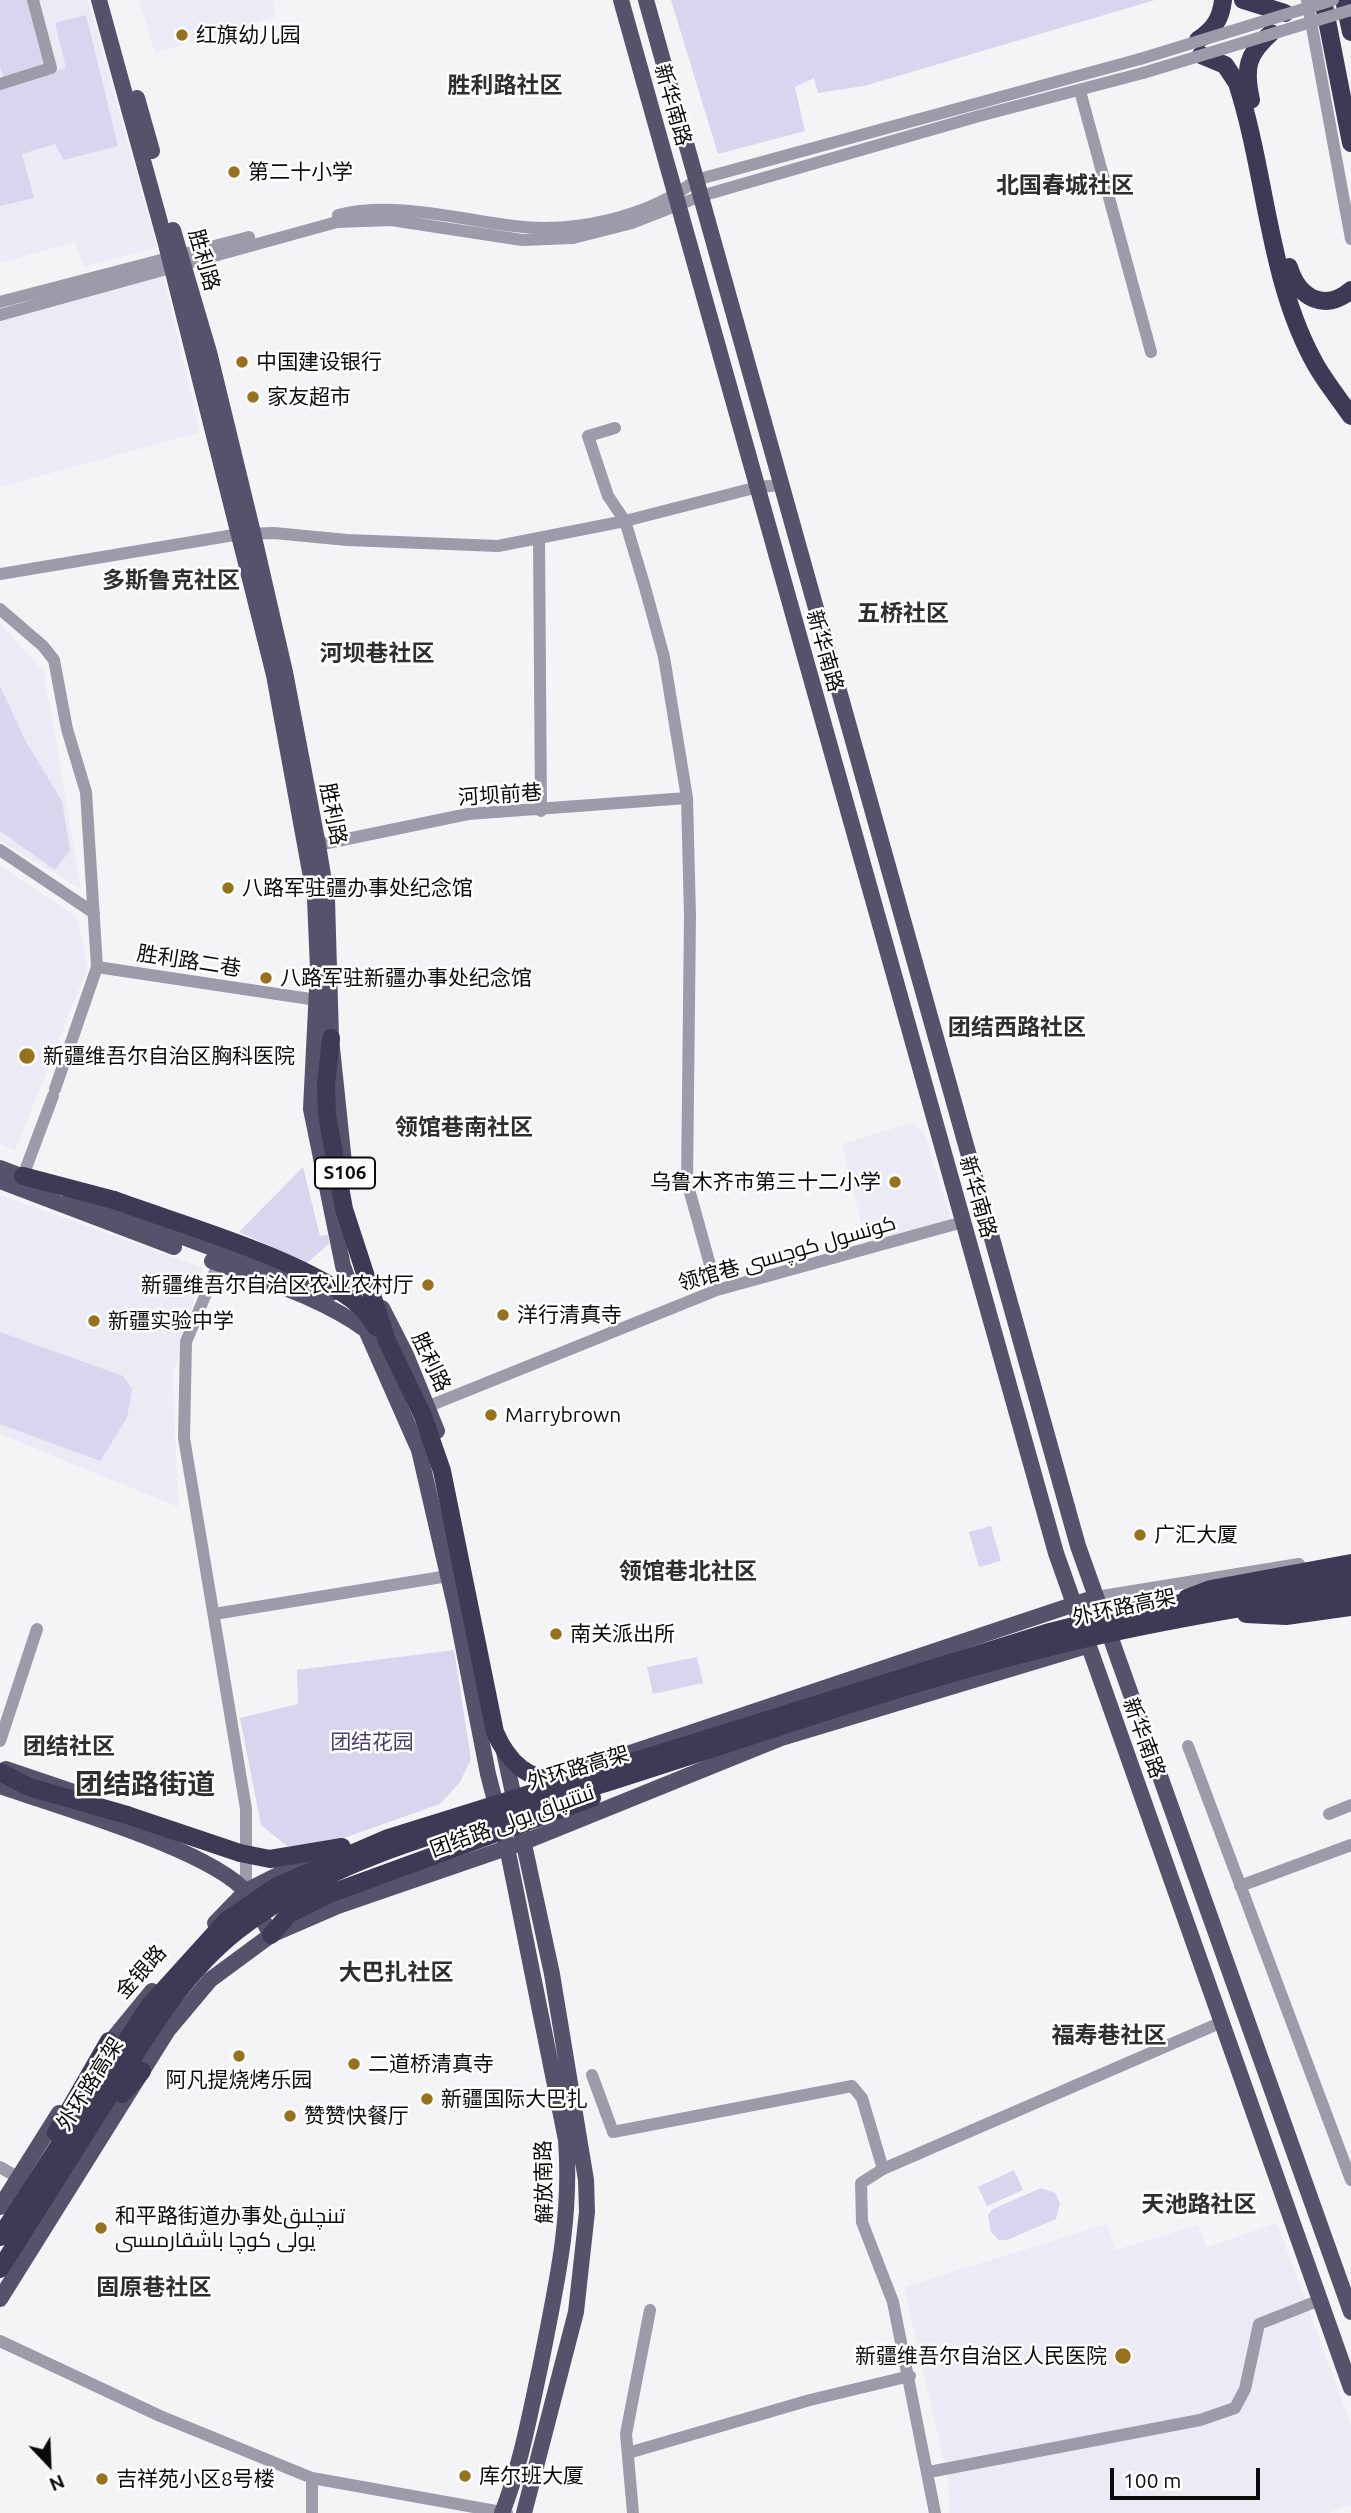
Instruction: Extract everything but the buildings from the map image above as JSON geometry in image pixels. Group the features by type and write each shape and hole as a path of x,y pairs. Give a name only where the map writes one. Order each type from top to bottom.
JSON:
{"highway":[{"path":"1223,0 1222,15 1200,47 1225,65 1237,83 1282,258 1297,286 1310,299 1329,301 1351,290"},
{"path":"1242,0 1285,13"},
{"path":"1323,0 1351,143"},
{"path":"1344,0 1351,32"},
{"path":"1271,33 1251,53 1248,85 1282,258 1294,315 1313,359 1351,416"},
{"path":"331,1038 326,1085 327,1115 344,1209 387,1341 423,1416 442,1471 493,1719 503,1749 515,1765 531,1775 550,1781 589,1774"},
{"path":"23,1177 114,1200 271,1258 326,1283 361,1307 387,1341"},
{"path":"1166,1605 1211,1589 1351,1563"},
{"name":"外环路高架","path":"0,2237 149,2006 218,1929 277,1886 400,1834 1046,1633 1166,1605 1351,1577"},
{"name":"外环路高架","path":"0,2269 161,2013 198,1967 235,1932 284,1898 320,1879 394,1850 1050,1647 1215,1612 1351,1590"},
{"path":"1215,1612 1286,1616 1351,1606"},
{"path":"271,1935 289,1914 329,1894 557,1813 680,1760"},
{"path":"0,1769 29,1787 127,1815 240,1853 270,1859 318,1852 400,1834"},
{"path":"0,2219 56,2133 109,2041"},
{"path":"0,2286 122,2094 142,2071"}],"main road":[{"name":"胜利路","path":"99,0 176,260"},
{"name":"胜利路","path":"110,0 285,672 327,899 331,1038 345,1175 357,1238 384,1312 429,1406 449,1468 458,1537 524,1842 579,2125 587,2212 576,2312 524,2513"},
{"name":"新华南路","path":"621,0 1056,1553 1351,2388"},
{"name":"新华南路","path":"646,0 1078,1546 1351,2312"},
{"name":"S106","path":"247,534 315,900 317,1000 311,1109 343,1266 366,1331 419,1450 507,1847"},
{"path":"0,1168 321,1303 346,1315 366,1331"},
{"path":"0,1181 220,1259 354,1300 384,1312"},
{"path":"1003,1363 1025,1357"},
{"name":"团结路 ئىتتىپاق يولى","path":"0,1769 218,1840 244,1853 298,1865 413,1832 668,1738 1096,1597"},
{"name":"团结路 ئىتتىپاق يولى","path":"271,1935 338,1906 524,1842 781,1738 1112,1640"},
{"path":"0,1786 171,1846 214,1868 246,1891 271,1935 210,1980 168,2029 0,2299"},
{"name":"解放南路","path":"504,2513 528,2426 564,2249 569,2179 566,2140 507,1847"},
{"name":"金银路","path":"0,2207 109,2041 181,1958 246,1891 298,1865"}],"street":[{"path":"0,84 51,68 33,0"},
{"path":"1307,0 1351,239"},
{"path":"699,188 1143,73 1285,13 1333,0"},
{"path":"0,302 176,260 344,214 385,210 518,226 572,226 608,219 678,201 699,188 1140,58 1271,33 1351,10"},
{"path":"1080,91 1150,352"},
{"path":"0,315 176,260"},
{"path":"615,428 587,436 608,496 625,521 664,657 687,798 690,916 687,1182 717,1290"},
{"path":"0,574 247,534 498,546 625,521 758,487 782,485"},
{"path":"539,538 541,811"},
{"path":"0,609 43,646 54,660 68,729 86,792 97,967 23,1177"},
{"name":"河坝前巷","path":"318,845 468,814 541,811 687,798"},
{"path":"0,850 94,913"},
{"name":"胜利路二巷","path":"97,967 317,1000"},
{"name":"领馆巷 كونسول كوچىسى","path":"429,1406 717,1290 964,1222"},
{"path":"220,1259 186,1342 184,1438 246,1809 246,1891"},
{"path":"1096,1597 1351,1556"},
{"path":"214,1614 448,1576"},
{"path":"1112,1640 1351,1597"},
{"path":"0,1741 37,1629"},
{"path":"1188,1746 1347,2159 1351,2180"},
{"path":"1329,1814 1351,1805"},
{"path":"1240,1886 1351,1845"},
{"path":"935,2513 910,2376 893,2302 862,2222 861,2183 883,2169 1222,2021"},
{"path":"593,2075 613,2132 852,2085 862,2098 883,2169"},
{"path":"0,2167 58,2206"},
{"path":"929,2472 1200,2420 1235,2408 1245,2389 1259,2324 1320,2300"},
{"path":"633,2513 626,2434 650,2310"},
{"path":"0,2340 160,2416 312,2478 504,2513"},
{"path":"628,2453 810,2400 910,2376"},
{"path":"312,2478 312,2513"}],"shaded area":[{"path":"0,0 88,0 157,247 84,267 75,242 0,263"},
{"name":"红旗幼儿园","path":"139,0 272,0 276,16 155,53"},
{"path":"161,266 200,432 0,487 0,322"},
{"path":"0,623 44,672 81,889 0,841"},
{"name":"新疆维吾尔自治区胸科医院","path":"0,866 77,917 88,967 15,1151 0,1144"},
{"name":"乌鲁木齐市第三十二小学","path":"910,1123 924,1132 951,1220 866,1243 842,1144"},
{"name":"新疆实验中学","path":"0,1195 203,1268 173,1375 178,1507 0,1434"},
{"name":"新疆维吾尔自治区人民医院","path":"1277,2223 1351,2425 1351,2505 1328,2513 950,2513 948,2480 904,2287 1107,2224 1115,2250 1198,2225 1207,2247"}],"green space":[{"path":"0,0 29,0 47,65 4,78 0,67"},
{"path":"671,0 1155,0 864,86 818,93 814,78 795,87 805,131 718,154"},
{"path":"86,15 118,146 64,160 55,144 22,154 34,198 0,206 0,88 66,68 55,23"},
{"path":"0,686 26,742 62,801 70,850 55,870 0,831"},
{"path":"303,1167 320,1236 328,1235 329,1244 307,1263 239,1232"},
{"path":"0,1332 123,1376 132,1389 127,1418 100,1461 0,1424"},
{"path":"991,1526 1001,1561 979,1567 969,1532"},
{"name":"团结花园","path":"454,1650 471,1759 460,1782 440,1804 321,1846 287,1846 261,1825 240,1718 298,1704 297,1670"},
{"path":"697,1657 703,1683 653,1694 647,1667"},
{"path":"1014,2170 1023,2190 987,2206 978,2187"},
{"path":"1041,2188 1055,2193 1060,2203 1056,2219 1007,2240 999,2240 991,2232 988,2215 993,2209"}],"place":[{"name":"红旗幼儿园","path":"182,35"},
{"name":"第二十小学","path":"234,172"},
{"name":"中国建设银行","path":"242,362"},
{"name":"家友超市","path":"253,397"},
{"name":"八路军驻疆办事处纪念馆","path":"228,888"},
{"name":"八路军驻新疆办事处纪念馆","path":"266,978"},
{"name":"新疆维吾尔自治区胸科医院","path":"27,1056"},
{"name":"乌鲁木齐市第三十二小学","path":"895,1182"},
{"name":"新疆维吾尔自治区农业农村厅","path":"428,1285"},
{"name":"洋行清真寺","path":"503,1315"},
{"name":"新疆实验中学","path":"94,1321"},
{"name":"Marrybrown","path":"491,1415"},
{"name":"广汇大厦","path":"1140,1535"},
{"name":"南关派出所","path":"556,1634"},
{"name":"阿凡提烧烤乐园","path":"239,2056"},
{"name":"二道桥清真寺","path":"354,2064"},
{"name":"新疆国际大巴扎","path":"427,2099"},
{"name":"赞赞快餐厅","path":"290,2116"},
{"name":"和平路街道办事处تىنچلىق يولى كوچا باشقارمىسى","path":"101,2228"},
{"name":"新疆维吾尔自治区人民医院","path":"1123,2356"},
{"name":"库尔班大厦","path":"465,2476"},
{"name":"吉祥苑小区8号楼","path":"102,2479"}],"district":[{"name":"胜利路社区","path":"505,85"},
{"name":"北国春城社区","path":"1065,185"},
{"name":"多斯鲁克社区","path":"171,580"},
{"name":"五桥社区","path":"903,613"},
{"name":"河坝巷社区","path":"377,653"},
{"name":"团结西路社区","path":"1017,1027"},
{"name":"领馆巷南社区","path":"464,1127"},
{"name":"领馆巷北社区","path":"688,1571"},
{"name":"团结社区","path":"69,1746"},
{"name":"团结路街道","path":"145,1785"},
{"name":"大巴扎社区","path":"396,1972"},
{"name":"福寿巷社区","path":"1109,2035"},
{"name":"天池路社区","path":"1199,2204"},
{"name":"固原巷社区","path":"154,2287"}]}
